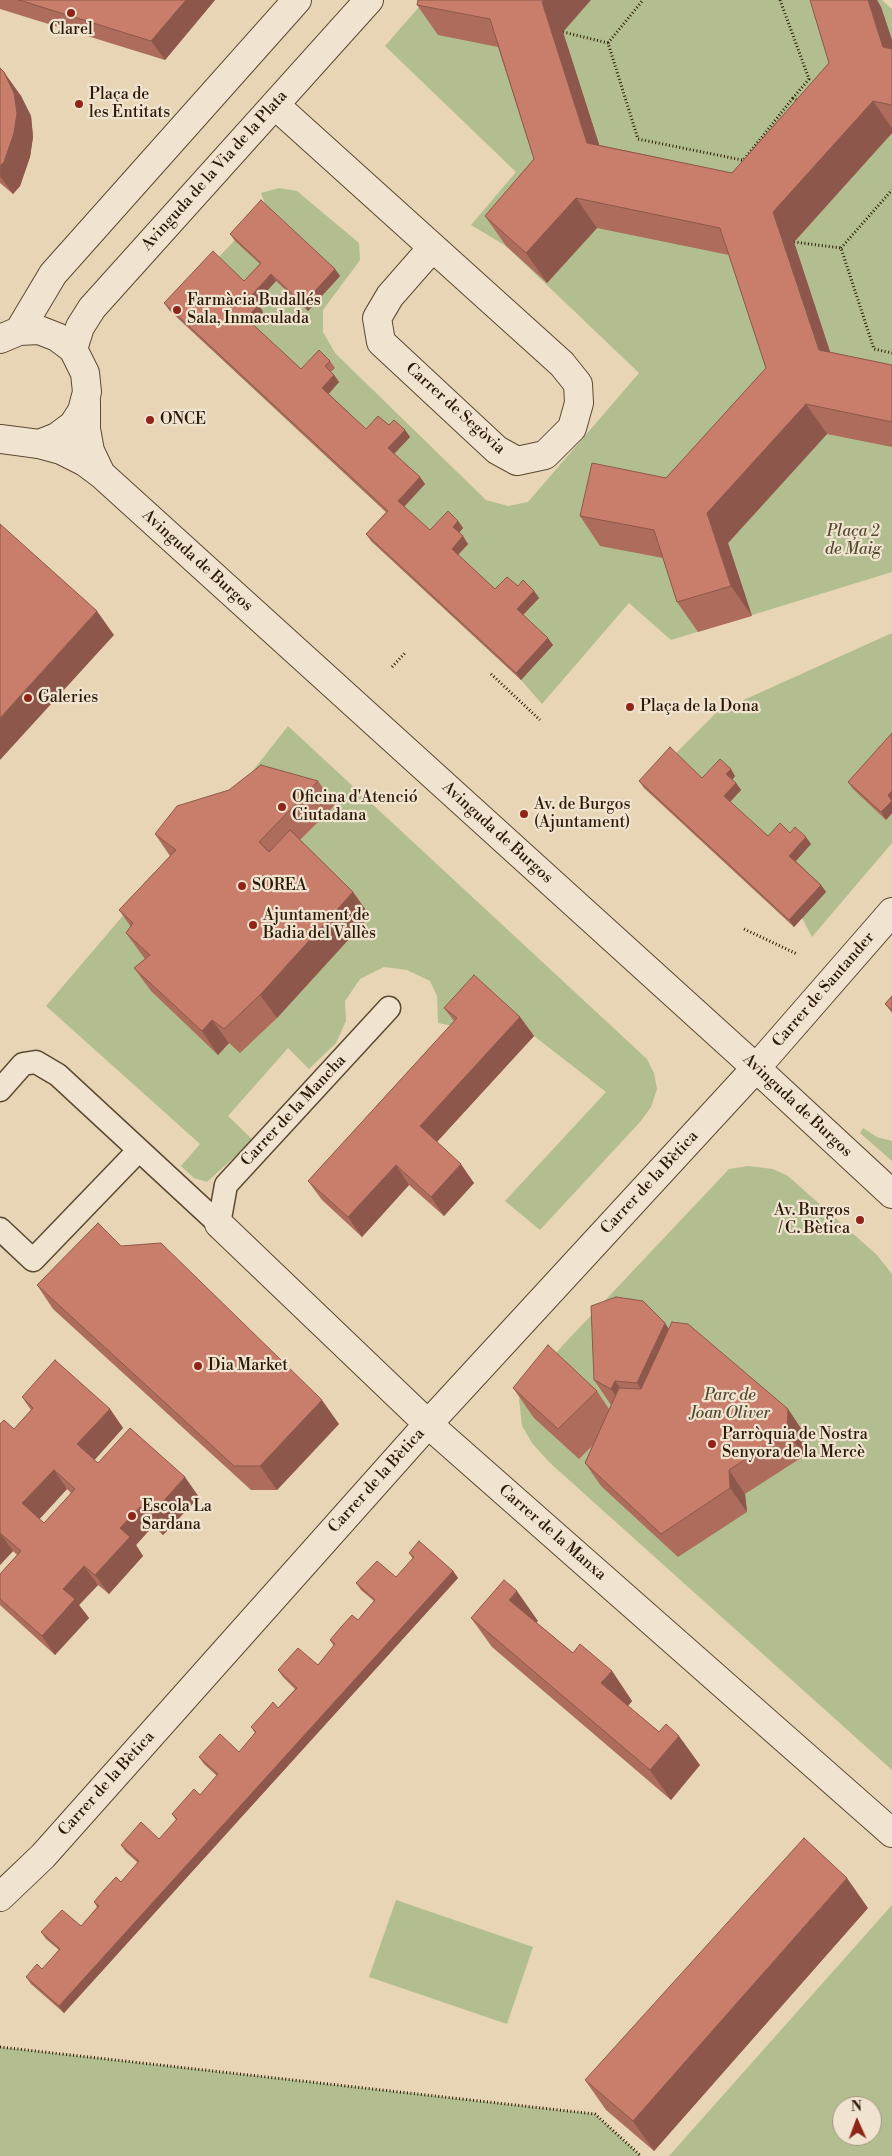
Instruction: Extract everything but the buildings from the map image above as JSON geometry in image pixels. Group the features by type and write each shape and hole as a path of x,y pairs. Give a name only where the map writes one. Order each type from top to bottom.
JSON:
{"street":[{"path":"9,335 53,274 297,0"},
{"name":"Avinguda de la Via de la Plata","path":"73,349 80,327 92,308 369,0"},
{"name":"Carrer de Segòvia","path":"275,105 562,364 578,384 579,403 572,428 545,455 517,461 497,450 381,342 377,318 390,296 432,248"},
{"path":"9,335 39,330 57,337 73,349"},
{"name":"Avinguda de Burgos","path":"73,349 86,372 86,429 90,451 100,474"},
{"path":"38,444 57,437 73,425 86,402"},
{"name":"Avinguda de Burgos","path":"3,438 61,450 85,462 100,474 756,1068 892,1194"},
{"name":"Carrer de Santander","path":"756,1068 892,912"},
{"name":"Carrer de la Bètica","path":"0,1897 43,1856 428,1424 756,1068"},
{"name":"Carrer de la Manxa","path":"219,1224 428,1424 892,1833"}],"lane":[{"name":"Carrer de la Mancha","path":"219,1224 226,1185 389,1008"},
{"path":"0,1090 23,1064 36,1062 58,1075 219,1224"},
{"path":"0,1229 33,1260 139,1150"}],"path":[{"path":"608,43 642,0"},
{"path":"742,160 809,79 780,0"},
{"path":"563,32 608,43"},
{"path":"608,43 638,140 742,160"},
{"path":"793,98 801,104"},
{"path":"742,160 744,169"},
{"path":"841,248 892,190"},
{"path":"794,242 841,248"},
{"path":"841,248 874,349 892,353"},
{"path":"392,667 405,653"},
{"path":"491,674 540,720"},
{"path":"744,929 797,954"},
{"path":"0,2047 595,2114 641,2156"}],"green space":[{"name":"Plaça 2 de Maig","path":"425,0 882,0 892,9 892,572 671,640 629,603 542,704 521,680 371,541 392,518 169,310 266,207 261,193 279,188 297,191 359,243 360,260 323,310 323,332 335,353 486,500 508,506 528,502 639,373 506,246 471,225 516,172 385,46"},
{"path":"892,633 892,843 812,937 802,918 794,863 811,844 772,843 675,754 717,712"},
{"path":"288,726 647,1059 654,1073 657,1089 651,1107 640,1122 540,1230 505,1201 606,1092 534,1036 488,995 458,1027 438,1023 437,996 430,981 407,970 384,967 360,979 345,1001 346,1021 336,1043 309,1069 288,1048 228,1116 253,1140 207,1182 194,1178 181,1166 200,1144 46,1006 172,858 211,824"},
{"path":"863,1128 877,1137 892,1141 892,1161 860,1133"},
{"name":"Parc de Joan Oliver","path":"748,1166 773,1169 788,1176 877,1255 892,1274 892,1770 550,1463 532,1443 522,1426 519,1399 563,1345 729,1169"},
{"path":"396,1900 533,1947 507,2024 369,1977"},
{"path":"892,1905 892,2156 669,2156"},
{"path":"0,2047 595,2114 641,2156 0,2156"}],"place":[{"name":"Clarel","path":"71,13"},
{"name":"Plaça de les Entitats","path":"79,104"},
{"name":"Farmàcia Budallés Sala, Inmaculada","path":"177,310"},
{"name":"ONCE","path":"150,420"},
{"name":"Galeries","path":"28,698"},
{"name":"Plaça de la Dona","path":"630,707"},
{"name":"Oficina d'Atenció Ciutadana","path":"282,807"},
{"name":"Av. de Burgos (Ajuntament)","path":"524,814"},
{"name":"SOREA","path":"242,886"},
{"name":"Ajuntament de Badia del Vallès","path":"253,925"},
{"name":"Av. Burgos / C. Bètica","path":"860,1220"},
{"name":"Dia Market","path":"198,1366"},
{"name":"Parròquia de Nostra Senyora de la Mercè","path":"712,1444"},
{"name":"Escola La Sardana","path":"132,1516"}]}
